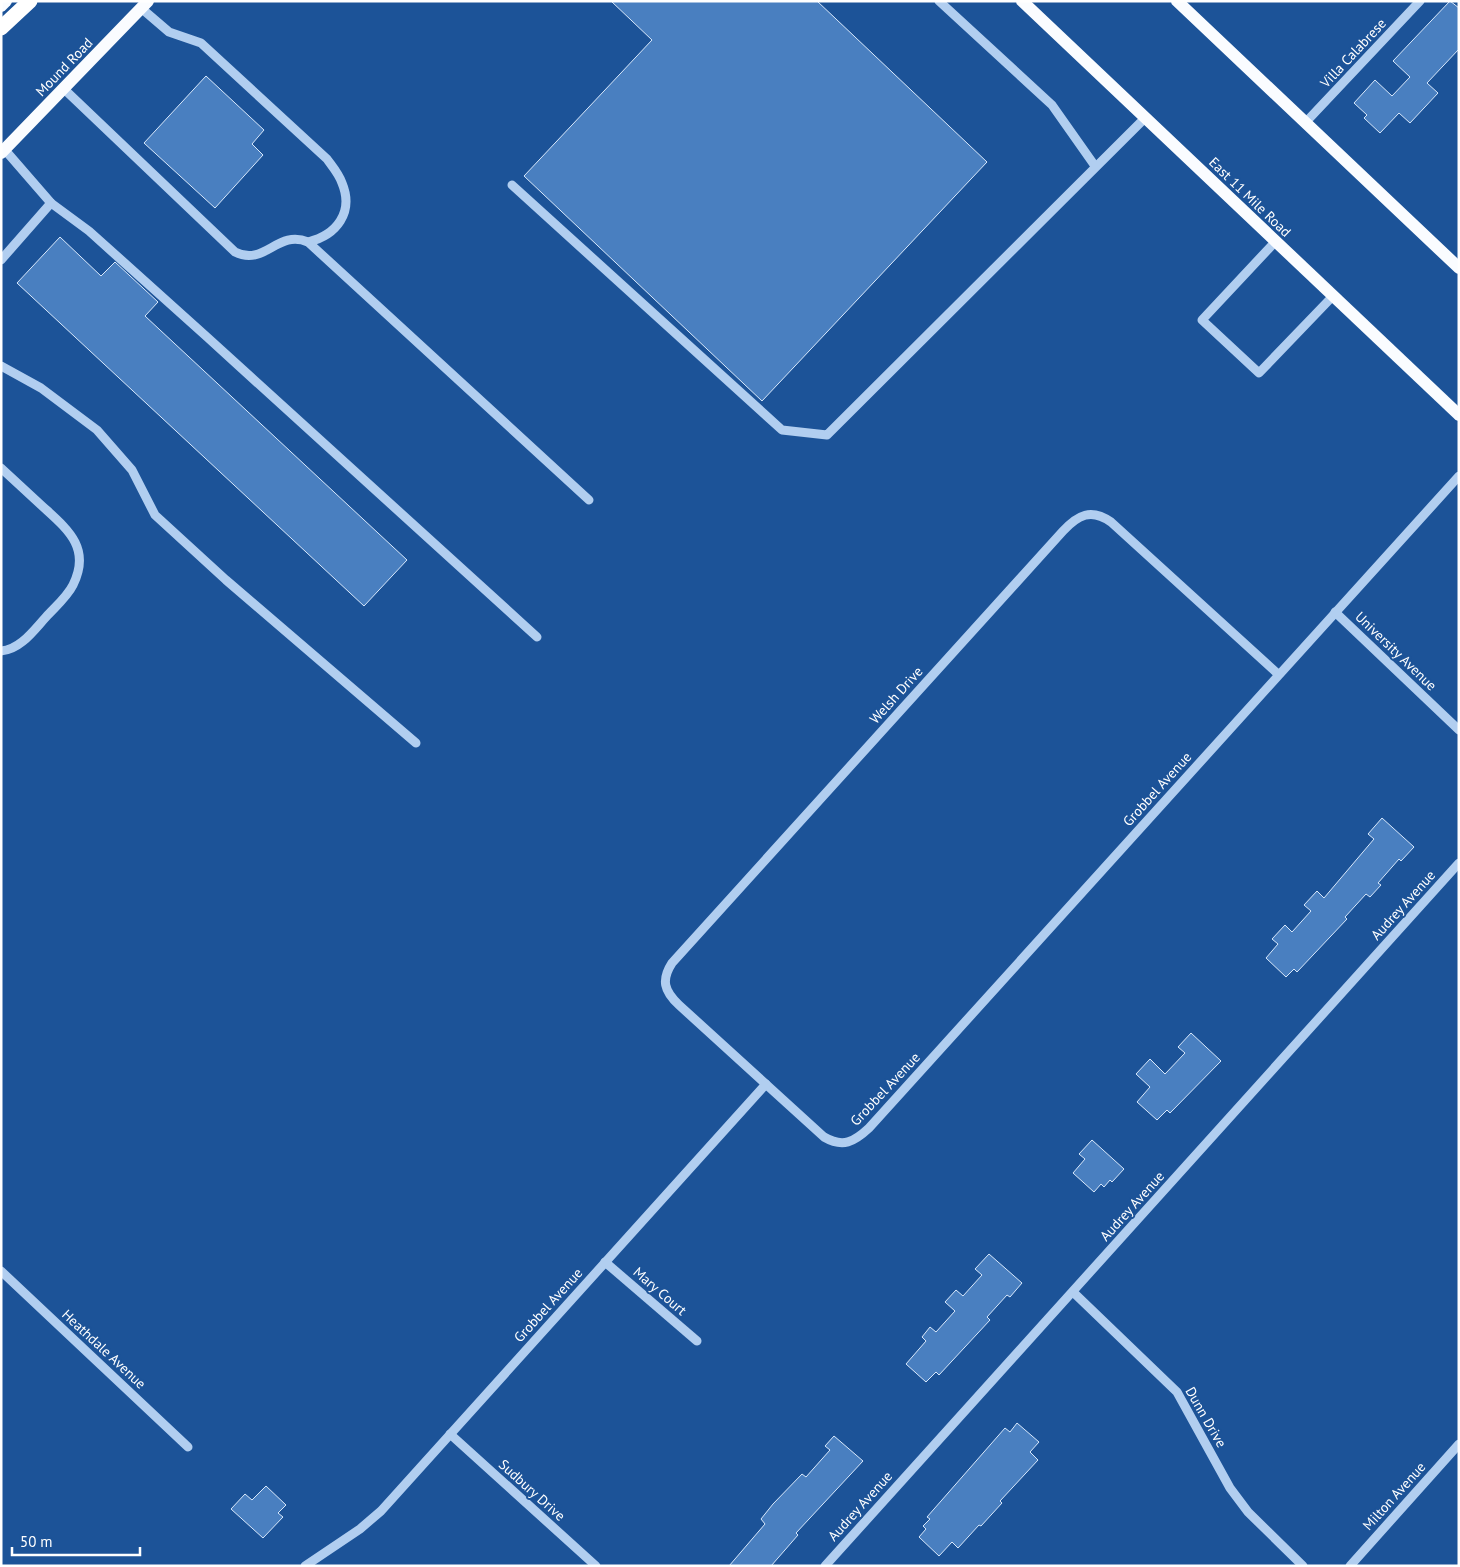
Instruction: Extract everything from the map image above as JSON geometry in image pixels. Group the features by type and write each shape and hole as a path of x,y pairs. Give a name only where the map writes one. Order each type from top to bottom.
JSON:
{"highway":[{"path":"1,28 30,1"}],"main road":[{"path":"1,6 6,1"},
{"name":"East 11 Mile Road","path":"1022,1 1459,414"},
{"path":"1177,1 1459,268"},
{"name":"Mound Road","path":"3,151 145,5"},
{"path":"1442,398 1459,409"}],"street":[{"path":"939,1 1052,105 1095,166"},
{"name":"Villa Calabrese","path":"1305,123 1420,1"},
{"path":"145,5 169,32 202,43 327,159 342,181 346,207 339,226 320,239 308,242"},
{"path":"64,89 235,252 243,256 257,254 289,238 300,238 308,242 590,500"},
{"path":"512,185 782,430 827,435 1145,118"},
{"path":"3,151 51,203 89,231 200,330 537,637"},
{"path":"1,260 51,203"},
{"path":"1275,242 1202,320 1259,373 1332,296"},
{"path":"1,366 41,388 97,430 132,470 155,515 226,580 416,743"},
{"path":"1,468 69,531 78,546 80,560 73,586 61,601 23,641 9,650 1,651"},
{"name":"Grobbel Avenue","path":"304,1566 371,1521 766,1084 830,1140 844,1144 860,1137 1459,476"},
{"name":"Welsh Drive","path":"766,1084 671,997 666,990 667,971 1074,520 1089,513 1104,517 1111,522 1278,674"},
{"name":"University Avenue","path":"1335,612 1459,730"},
{"name":"Audrey Avenue","path":"824,1566 1074,1292 1459,864"},
{"name":"Mary Court","path":"605,1262 697,1341"},
{"name":"Heathdale Avenue","path":"1,1270 188,1447"},
{"name":"Dunn Drive","path":"1074,1292 1176,1392 1230,1488 1248,1512 1303,1566"},
{"name":"Sudbury Drive","path":"450,1434 596,1566"},
{"name":"Milton Avenue","path":"1350,1566 1459,1444"}],"building":[{"path":"611,1 817,1 987,162 762,401 524,176 652,40"},
{"path":"1450,1 1459,8 1459,49 1427,83 1438,93 1410,123 1399,113 1380,133 1364,118 1367,115 1354,103 1375,80 1392,96 1410,77 1393,61"},
{"path":"206,76 264,130 252,144 263,155 215,208 144,143"},
{"path":"60,237 101,276 115,262 158,302 145,316 407,560 364,606 17,283"},
{"path":"1382,818 1414,847 1401,861 1399,859 1378,883 1381,885 1370,897 1366,894 1345,917 1347,919 1297,972 1294,969 1286,977 1266,958 1278,944 1272,939 1285,925 1292,932 1311,911 1304,905 1317,891 1324,898 1374,839 1368,834"},
{"path":"1191,1033 1221,1061 1170,1113 1167,1110 1157,1120 1137,1102 1150,1087 1136,1074 1150,1059 1165,1074 1185,1053 1178,1047"},
{"path":"1092,1140 1124,1169 1112,1182 1110,1180 1104,1187 1101,1184 1094,1192 1073,1173 1085,1159 1079,1154"},
{"path":"989,1254 1022,1283 1010,1297 1007,1295 987,1317 990,1320 939,1375 936,1372 926,1382 906,1364 926,1341 922,1337 930,1327 936,1332 955,1311 945,1302 956,1290 963,1296 982,1275 975,1269"},
{"path":"1017,1423 1039,1442 1030,1452 1038,1460 1000,1501 1002,1503 981,1526 979,1525 958,1548 952,1542 939,1556 919,1537 926,1529 923,1526 930,1519 927,1517 1005,1428 1010,1432"},
{"path":"834,1436 863,1461 796,1533 798,1535 771,1566 729,1566 765,1524 761,1519 773,1504 802,1474 806,1477 830,1450 825,1446"},
{"path":"266,1486 286,1505 278,1513 283,1517 263,1538 231,1509 245,1494 252,1500"}]}
